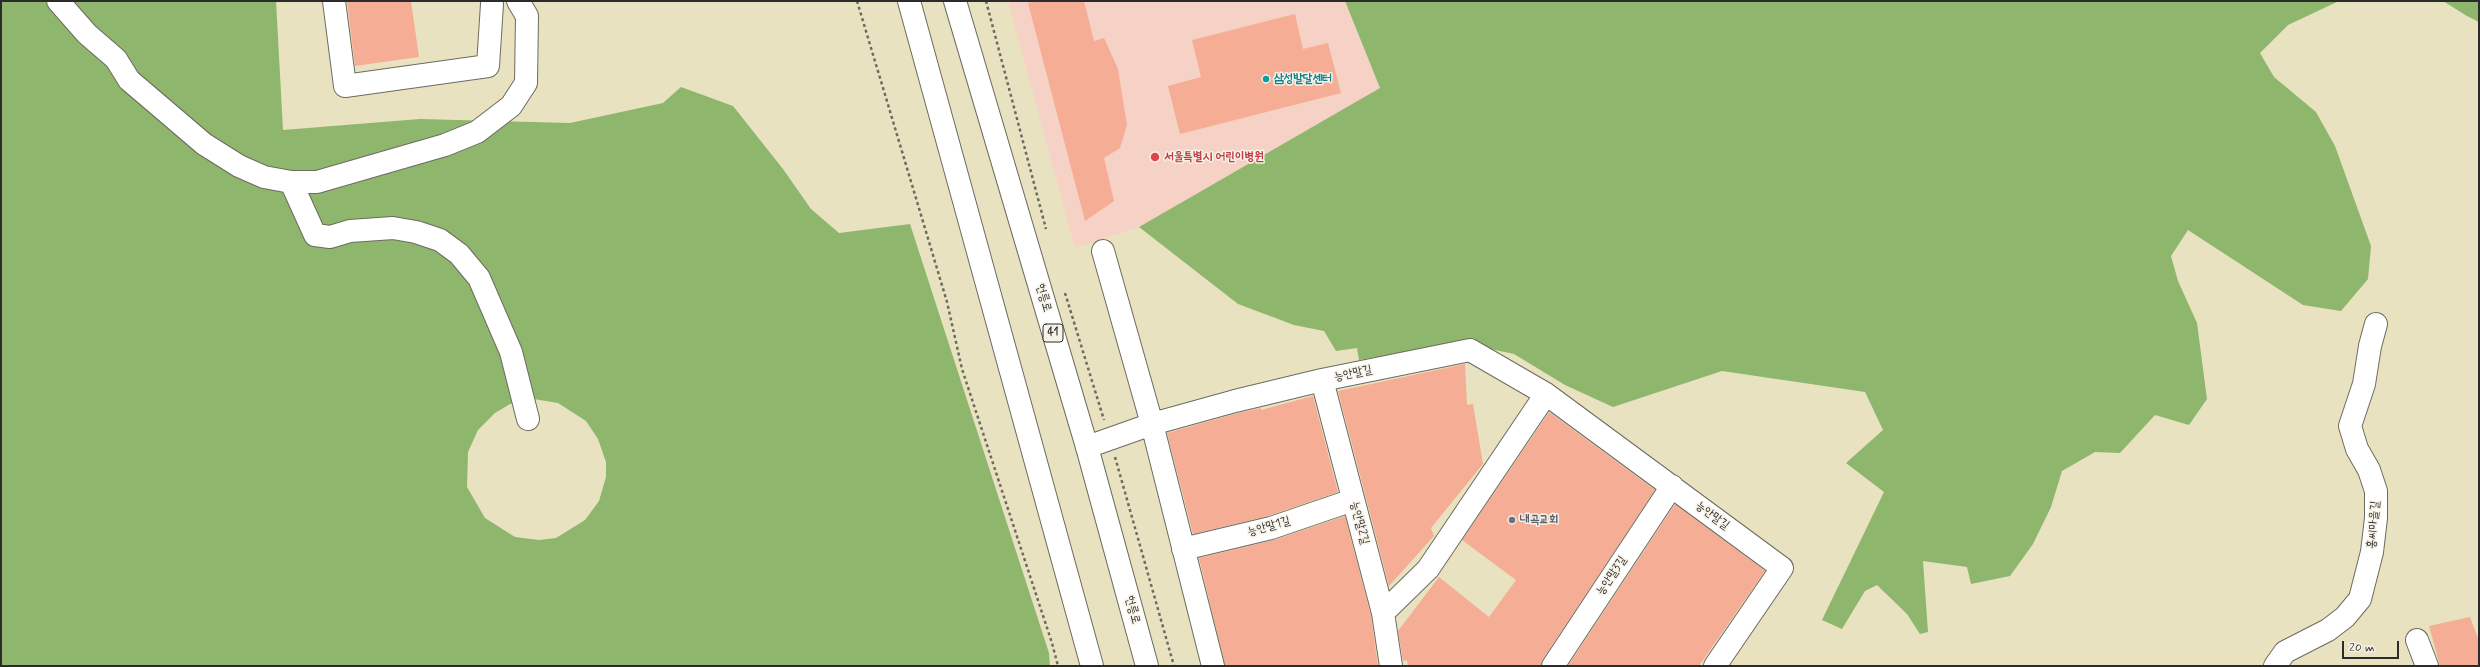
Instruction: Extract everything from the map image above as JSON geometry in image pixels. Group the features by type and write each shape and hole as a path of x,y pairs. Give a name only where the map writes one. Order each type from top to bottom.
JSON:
{"street":[{"path":"58,1 87,34 116,59 129,80 204,144 239,166 264,177 291,182 317,182 445,145 477,132 511,106 526,83 527,16 518,1"},
{"path":"334,1 346,86 488,66 494,2"},
{"path":"909,1 1092,666"},
{"name":"헌릉로","path":"955,1 1087,447 1147,666"},
{"path":"291,182 315,235 330,237 350,231 393,228 416,232 440,240 459,254 479,278 510,352 528,419"},
{"path":"1102,251 1152,424 1213,666"},
{"name":"홍씨마을길","path":"2275,666 2285,652 2328,630 2346,617 2360,599 2372,552 2376,518 2376,491 2369,470 2357,449 2350,426 2364,384 2370,346 2376,324"},
{"name":"능안말길","path":"1087,447 1152,424 1236,401 1322,380 1470,350 1546,394 1782,568 1715,666"},
{"name":"능안말2길","path":"1322,380 1383,613 1391,666"},
{"path":"1383,613 1428,569 1546,394"},
{"name":"능안말3길","path":"1553,666 1672,486"},
{"name":"능안말1길","path":"1183,549 1271,528 1353,500"},
{"path":"2417,640 2427,666"}],"path":[{"path":"857,1 946,302 962,369 1052,643 1058,666"},
{"path":"986,1 1047,233"},
{"path":"1065,292 1110,439 1174,666"}],"shaded area":[{"name":"서울특별시 어린이병원","path":"1008,1 1345,1 1380,88 1139,227 1075,248"}],"green space":[{"path":"1,1 276,1 283,130 420,119 570,123 663,103 681,87 733,106 783,169 811,209 839,233 910,224 1049,653 1050,666 1,666","holes":["534,399 558,403 586,421 598,439 606,462 606,477 599,501 585,520 556,538 539,540 515,537 485,518 467,487 468,452 478,430 495,413 510,404"]},
{"path":"1345,1 2339,1 2288,25 2260,53 2274,77 2316,112 2335,146 2371,246 2368,279 2341,311 2303,305 2188,230 2171,256 2178,281 2197,323 2207,399 2189,425 2155,415 2120,453 2095,452 2062,471 2051,507 2033,544 2010,576 1971,584 1967,567 1923,561 1928,632 1920,634 1907,614 1877,585 1865,591 1842,629 1822,620 1884,492 1846,463 1883,430 1865,392 1722,371 1613,407 1565,385 1514,354 1462,343 1359,360 1357,348 1336,351 1324,331 1294,325 1238,304 1139,227 1380,88"},
{"path":"2443,1 2479,1 2479,22 2467,16"}],"building":[{"path":"347,1 411,1 419,57 355,66"},
{"path":"1036,1 1084,1 1094,41 1104,38 1118,69 1127,125 1120,148 1104,158 1114,201 1085,221 1028,3"},
{"name":"삼성발달센터","path":"1295,14 1303,49 1328,43 1341,93 1180,134 1168,86 1201,77 1192,40"},
{"path":"1465,364 1467,405 1473,404 1483,464 1431,528 1434,536 1389,586 1338,391"},
{"path":"1313,396 1338,492 1268,516 1193,534 1167,433 1238,413 1261,408 1261,410"},
{"path":"1549,412 1655,490 1543,659 1541,666 1408,666 1407,660 1403,661 1398,631 1439,577 1489,617 1516,580 1462,540"},
{"path":"1675,504 1765,571 1699,666 1568,666"},
{"path":"1345,516 1371,616 1378,666 1225,666 1199,558 1274,540"},
{"path":"2470,617 2479,641 2479,666 2440,666 2429,626"}],"place":[{"name":"삼성발달센터","path":"1266,79"},
{"name":"서울특별시 어린이병원","path":"1155,157"},
{"name":"내곡교회","path":"1512,520"}]}
